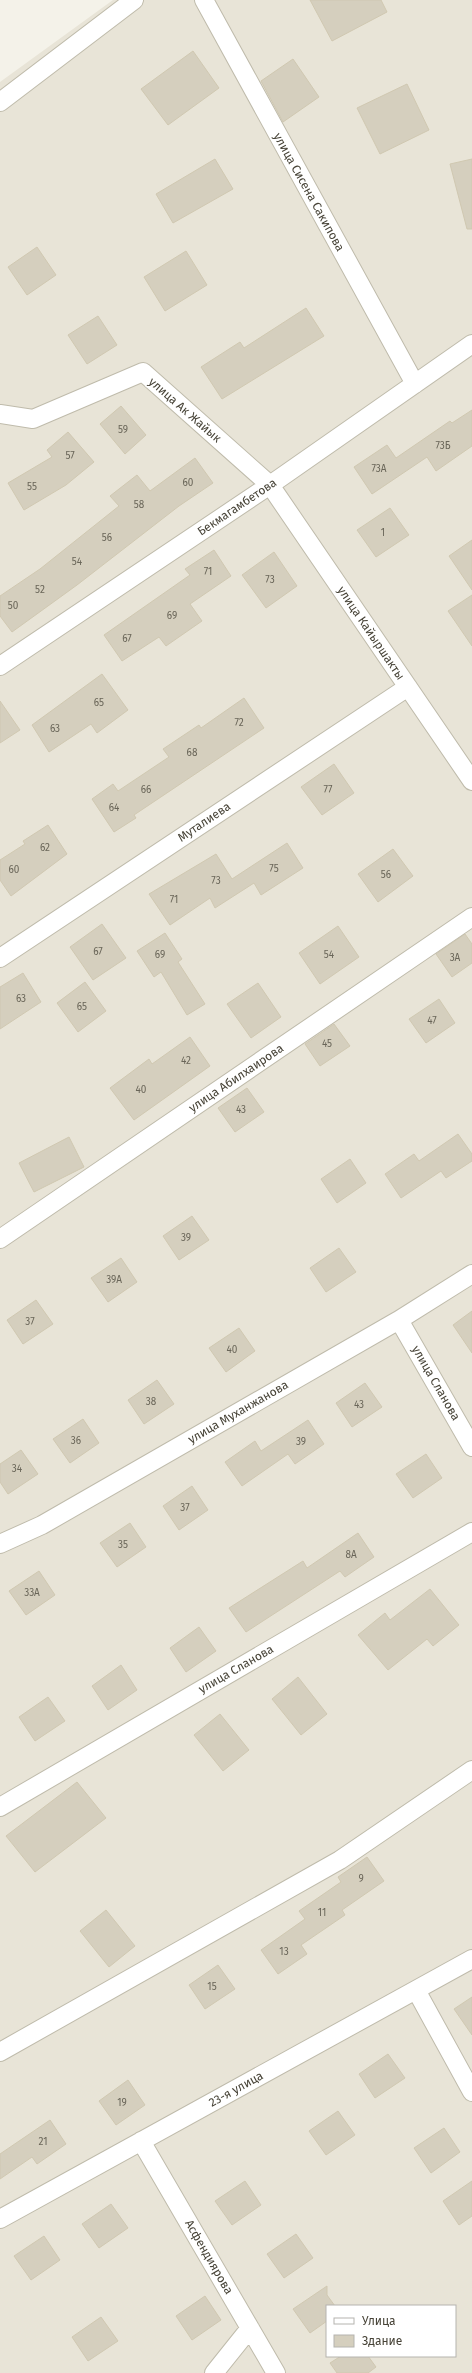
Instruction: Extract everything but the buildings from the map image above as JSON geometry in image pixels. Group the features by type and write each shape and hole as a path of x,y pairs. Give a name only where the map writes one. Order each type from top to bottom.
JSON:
{"street":[{"path":"0,102 134,0"},
{"name":"улица Сисена Сакипова","path":"204,0 415,384"},
{"name":"Бекмагамбетова","path":"0,666 270,485 472,344"},
{"name":"улица Ак Жайык","path":"0,414 34,419 143,372 270,485"},
{"name":"улица Кайыршакты","path":"270,485 472,780"},
{"name":"Муталиева","path":"0,958 408,687"},
{"name":"улица Абилхаирова","path":"0,1239 472,916"},
{"name":"улица Муханжанова","path":"0,1544 42,1525 400,1320 472,1274"},
{"name":"улица Сланова","path":"400,1320 472,1447"},
{"name":"улица Сланова","path":"0,1807 472,1532"},
{"path":"0,2052 340,1860 472,1770"},
{"name":"23-я улица","path":"0,2219 472,1959"},
{"path":"416,1990 472,2092"},
{"name":"Асфендиярова","path":"141,2141 276,2373"},
{"path":"214,2373 250,2328"}],"shaded area":[{"path":"113,0 472,0 472,2373 0,2373 0,82"}]}
